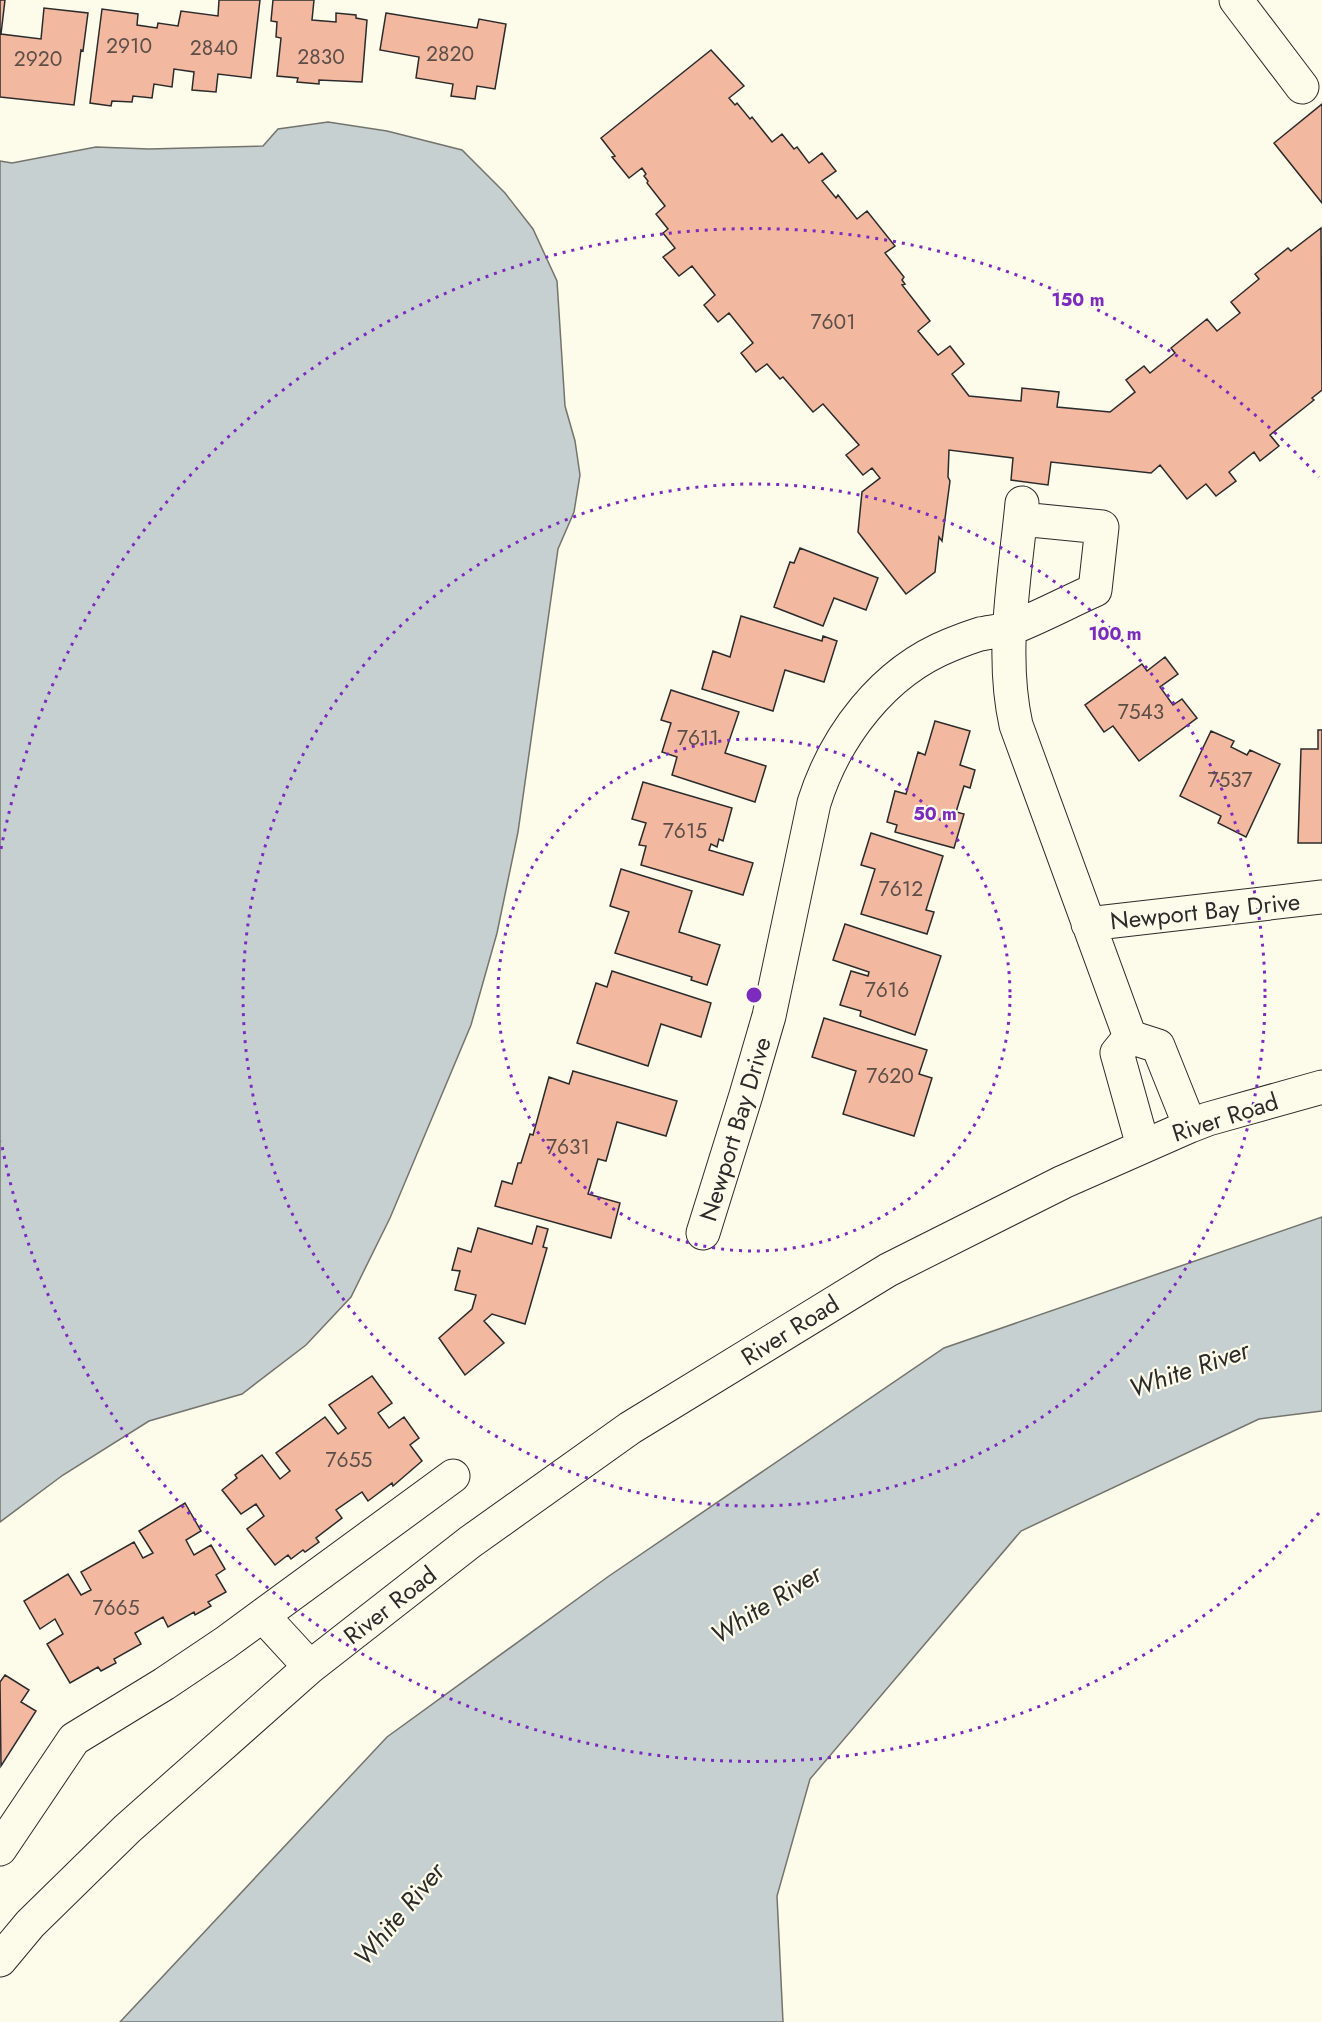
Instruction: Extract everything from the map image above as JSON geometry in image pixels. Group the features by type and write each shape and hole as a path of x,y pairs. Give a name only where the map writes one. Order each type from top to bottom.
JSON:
{"street":[{"path":"1236,0 1302,87"},
{"name":"Newport Bay Drive","path":"703,1233 769,1016 814,803 824,774 850,726 892,681 938,650 981,634 1010,628 1095,590 1102,527 1022,511 1010,628 1008,667 1012,707 1016,725 1130,1037"},
{"name":"Newport Bay Drive","path":"1088,924 1322,897"},
{"path":"1143,1146 1117,1053 1130,1037 1158,1046 1190,1125"},
{"name":"River Road","path":"0,1960 30,1924 127,1829 310,1667 470,1542 630,1428 888,1270 1063,1182 1190,1125 1322,1087"},
{"path":"0,1849 74,1739 164,1684 263,1616 453,1476"},
{"path":"263,1616 310,1667"}],"water":[{"path":"328,122 387,131 462,150 505,193 533,229 557,281 565,406 575,441 580,475 574,512 558,549 518,832 497,933 471,1025 390,1218 351,1297 306,1345 242,1394 149,1421 63,1475 0,1522 0,161 12,163 96,147 149,149 263,146 278,129"},
{"name":"White River","path":"1322,1217 1322,1411 1259,1419 1021,1531 810,1779 777,1896 783,2022 120,2022 387,1737 609,1576 944,1348"}],"building":[{"path":"0,0 5,0 1,34 41,39 44,8 88,13 74,105 0,97"},
{"path":"219,0 260,0 251,78 218,74 216,92 192,90 194,72 174,69 172,87 154,84 152,98 133,96 132,102 112,101 111,106 90,103 102,9 138,14 137,25 157,28 158,23 178,26 181,11 218,16"},
{"path":"273,0 314,0 312,20 336,22 336,13 356,15 356,18 367,20 362,82 319,80 319,84 297,82 298,78 277,76 281,38 276,37 277,22 271,21"},
{"path":"386,13 477,28 479,19 506,24 495,89 477,86 475,99 451,96 453,84 416,78 419,57 380,50"},
{"path":"711,50 744,86 729,98 735,105 737,103 750,119 752,117 772,142 782,134 794,149 797,147 809,163 822,153 836,171 822,181 836,198 838,195 857,219 867,211 895,246 885,253 904,277 902,280 905,284 902,285 930,321 918,331 938,355 950,346 964,364 952,374 969,396 1021,401 1022,388 1059,392 1057,407 1110,412 1135,392 1126,380 1144,366 1150,373 1175,353 1171,348 1207,319 1217,331 1240,313 1231,302 1259,279 1255,274 1288,248 1291,251 1321,228 1322,390 1312,398 1314,400 1270,435 1279,446 1260,461 1254,452 1229,472 1236,481 1216,496 1206,484 1187,499 1160,465 1151,473 1051,462 1048,485 1011,480 1013,458 949,450 948,477 950,481 942,541 939,537 935,572 906,594 858,532 862,492 880,478 872,468 863,475 846,455 859,445 823,404 813,412 783,377 780,379 767,364 756,372 741,353 753,343 729,313 718,322 704,305 715,295 692,266 679,276 663,257 675,248 663,233 668,229 656,214 665,206 647,183 644,176 646,174 642,168 629,178 612,157 615,156 601,138"},
{"path":"1322,104 1322,203 1274,143"},
{"path":"800,548 878,578 866,610 834,598 823,626 774,607 790,562 794,563"},
{"path":"741,616 822,641 823,636 837,641 824,682 785,670 773,711 702,689 713,651 730,657"},
{"path":"1165,657 1178,674 1160,687 1173,705 1182,699 1197,718 1139,761 1113,726 1104,732 1085,705 1142,664 1147,671"},
{"path":"671,690 739,712 725,753 766,766 755,802 672,775 677,757 662,752 671,723 661,720"},
{"path":"935,721 970,731 960,765 975,770 970,788 964,786 956,812 964,814 954,848 895,832 897,825 887,822 895,791 906,794 918,752 925,755"},
{"path":"1318,730 1322,730 1322,843 1298,843 1301,749 1318,749"},
{"path":"1211,731 1234,741 1231,747 1247,755 1250,750 1280,764 1246,837 1218,823 1221,816 1180,796"},
{"path":"643,782 732,808 723,841 719,839 717,847 711,844 709,850 753,863 743,895 641,865 646,846 639,845 646,823 632,819"},
{"path":"871,833 943,856 926,910 934,912 927,934 861,914 875,869 861,865"},
{"path":"621,869 692,891 679,932 720,945 707,985 691,980 692,977 615,953 629,912 610,906"},
{"path":"845,924 941,956 915,1035 860,1016 861,1011 840,1005 851,971 868,976 869,972 833,960"},
{"path":"612,971 711,1003 701,1037 661,1024 648,1066 577,1043 596,983 607,987"},
{"path":"824,1018 927,1050 919,1074 932,1078 914,1136 843,1114 856,1071 812,1057"},
{"path":"573,1071 677,1101 666,1136 617,1122 606,1161 598,1159 588,1194 620,1203 611,1238 495,1206 502,1181 512,1184 530,1134 533,1135 549,1077 569,1084"},
{"path":"537,1226 548,1229 543,1247 547,1248 525,1324 492,1314 484,1321 504,1343 465,1375 439,1338 472,1309 476,1295 455,1290 460,1271 452,1270 458,1248 471,1252 478,1228 532,1244"},
{"path":"372,1376 392,1403 378,1413 389,1428 404,1417 419,1438 410,1445 422,1461 393,1486 392,1483 368,1501 362,1492 336,1510 342,1518 316,1538 319,1542 291,1559 288,1555 275,1565 247,1529 264,1516 256,1504 241,1514 222,1490 237,1478 235,1475 262,1455 280,1479 290,1471 276,1453 325,1417 338,1434 346,1428 329,1405"},
{"path":"185,1503 201,1531 186,1540 194,1555 211,1545 225,1569 216,1575 226,1592 208,1602 211,1606 195,1615 194,1612 168,1627 163,1617 135,1633 141,1644 114,1659 116,1663 101,1671 98,1667 70,1683 47,1644 63,1634 55,1619 40,1629 24,1601 68,1574 81,1595 91,1590 81,1572 134,1542 143,1558 153,1553 139,1531"},
{"path":"5,1675 29,1690 21,1702 36,1711 1,1766 0,1682"}]}
